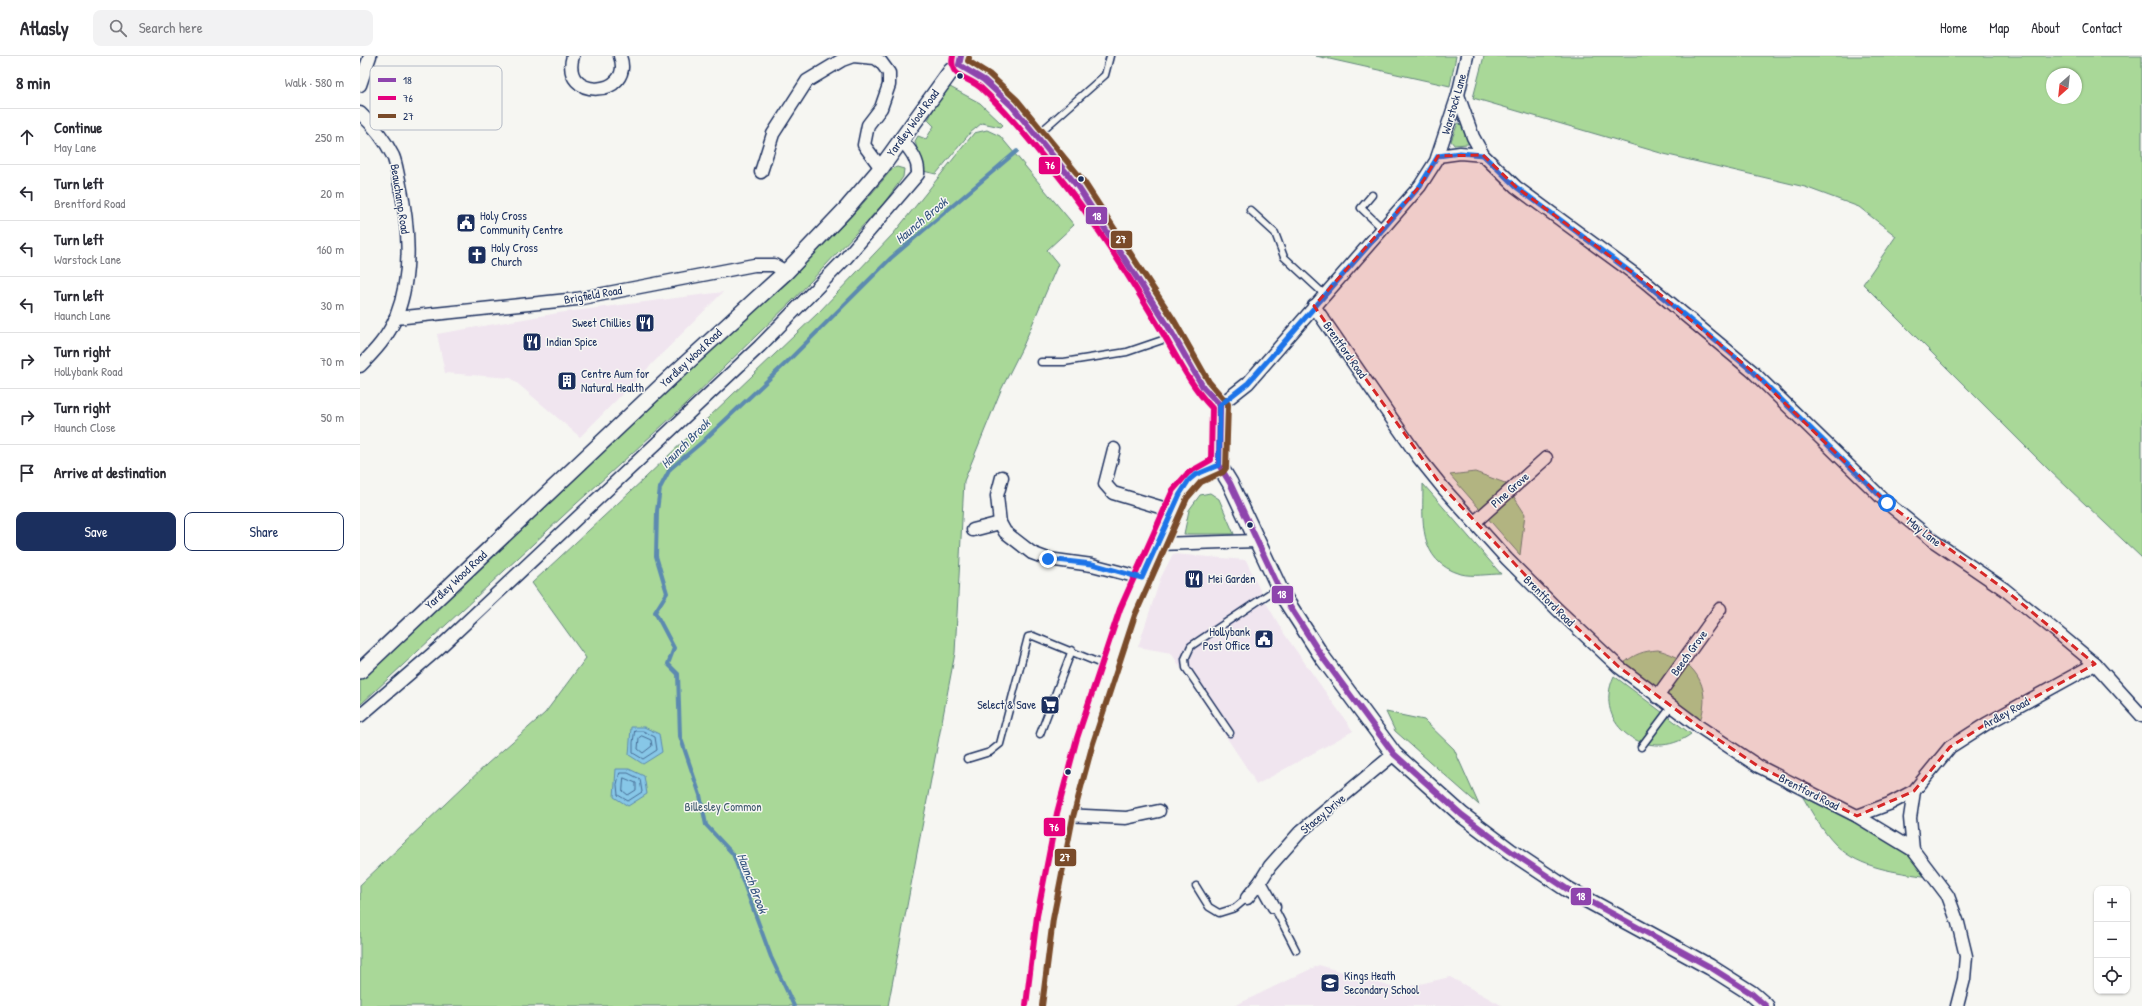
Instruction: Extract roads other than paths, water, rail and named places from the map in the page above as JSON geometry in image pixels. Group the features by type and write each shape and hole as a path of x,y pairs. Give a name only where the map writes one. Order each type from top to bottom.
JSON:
{"street":[{"path":"360,85 370,56"},
{"path":"573,56 571,66 573,74 578,82 593,90 609,87 615,82 622,68 620,56"},
{"path":"761,172 773,134 807,81 842,60 853,56 875,58 881,62 888,73 889,85 881,108 868,125 864,145 881,168"},
{"name":"Warstock Lane","path":"1220,405 1248,383 1420,186 1438,156 1458,95 1467,56"},
{"path":"960,61 984,80 1012,106 1094,209 1174,336 1204,388 1220,405 1219,465 1230,483 1279,587 1323,658 1394,754 1462,815 1510,851 1567,889 1710,967 1751,993 1766,1006"},
{"name":"Yardley Wood Road","path":"360,671 670,378 786,272 846,209 881,168 960,61"},
{"name":"May Lane","path":"1458,95 1473,137 1483,155 1516,187 1644,282 1752,371 1887,503 1935,542 2004,589 2095,664 2142,716"},
{"name":"Beauchamp Road","path":"360,113 370,122"},
{"name":"Beauchamp Road","path":"360,366 386,338 396,318 404,293 407,265 407,226 403,199 393,157 377,130"},
{"path":"360,716 438,649 760,346 846,258 918,174 918,166 912,152 902,140"},
{"path":"1438,156 1460,153 1483,155"},
{"name":"Brigfield Road","path":"396,318 577,299 754,265 774,265 786,272"},
{"name":"Brentford Road","path":"1314,306 1419,458 1507,559 1557,609 1619,667 1671,707 1758,766 1856,816 1913,850 1948,896 1958,923 1966,956 1964,979 1956,1006"},
{"path":"1114,449 1105,484 1108,489 1113,493 1172,510"},
{"name":"Pine Grove","path":"1475,522 1546,458"},
{"path":"1034,1006 1045,918 1066,816 1085,741 1109,667 1128,612 1180,494 1189,480 1195,475 1219,465"},
{"path":"1002,477 997,496 1000,523 1005,532 1032,553 1048,559 1092,564 1142,578"},
{"path":"973,530 1000,523"},
{"path":"1158,544 1257,541"},
{"name":"Beech Grove","path":"1657,697 1720,609"},
{"name":"Ardley Road","path":"1914,791 1950,747 1986,724 2095,664"},
{"name":"Stacey Drive","path":"1247,898 1260,882 1270,866 1301,831 1394,754"},
{"path":"1856,816 1889,804 1914,791"},
{"path":"1913,850 1910,818 1914,791"},
{"path":"1066,816 1126,818 1159,812"},
{"path":"1260,882 1274,907"}],"lane":[{"path":"1036,135 1105,75 1110,56"},
{"path":"1372,195 1361,208 1383,229"},
{"path":"1250,210 1275,233 1284,257 1325,295"},
{"path":"1041,362 1064,362 1127,352 1174,336"},
{"path":"1230,733 1186,668 1187,653 1191,646 1279,587"},
{"path":"967,759 990,752 1000,744 1028,637 1033,636 1072,650 1109,667"},
{"path":"1040,734 1072,650"},
{"path":"1641,747 1671,707"},
{"path":"1196,886 1209,907 1219,913 1235,908 1247,898"},
{"path":"1274,907 1296,950"}],"water":[{"path":"631,727 644,727 659,734 662,752 643,764 629,755"},
{"path":"616,769 629,769 644,776 647,794 628,806 614,797"}],"waterway":[{"name":"Haunch Brook","path":"794,1006 771,957 733,854 706,825 700,795 680,736 678,674 668,664 674,648 655,612 667,593 656,556 657,511 660,488 670,469 702,442 786,363 891,258 1017,151"}],"place":[{"name":"Holy Cross Community Centre","path":"466,223"},
{"name":"Holy Cross Church","path":"477,255"},
{"name":"Sweet Chillies","path":"645,323"},
{"name":"Indian Spice","path":"532,342"},
{"name":"Centre Aum for Natural Health","path":"567,381"},
{"name":"Mei Garden","path":"1194,579"},
{"name":"Hollybank Post Office","path":"1264,639"},
{"name":"Select & Save","path":"1050,705"},
{"name":"Kings Heath Secondary School","path":"1330,983"}],"park label":[{"name":"Billesley Common","path":"723,807"}]}
